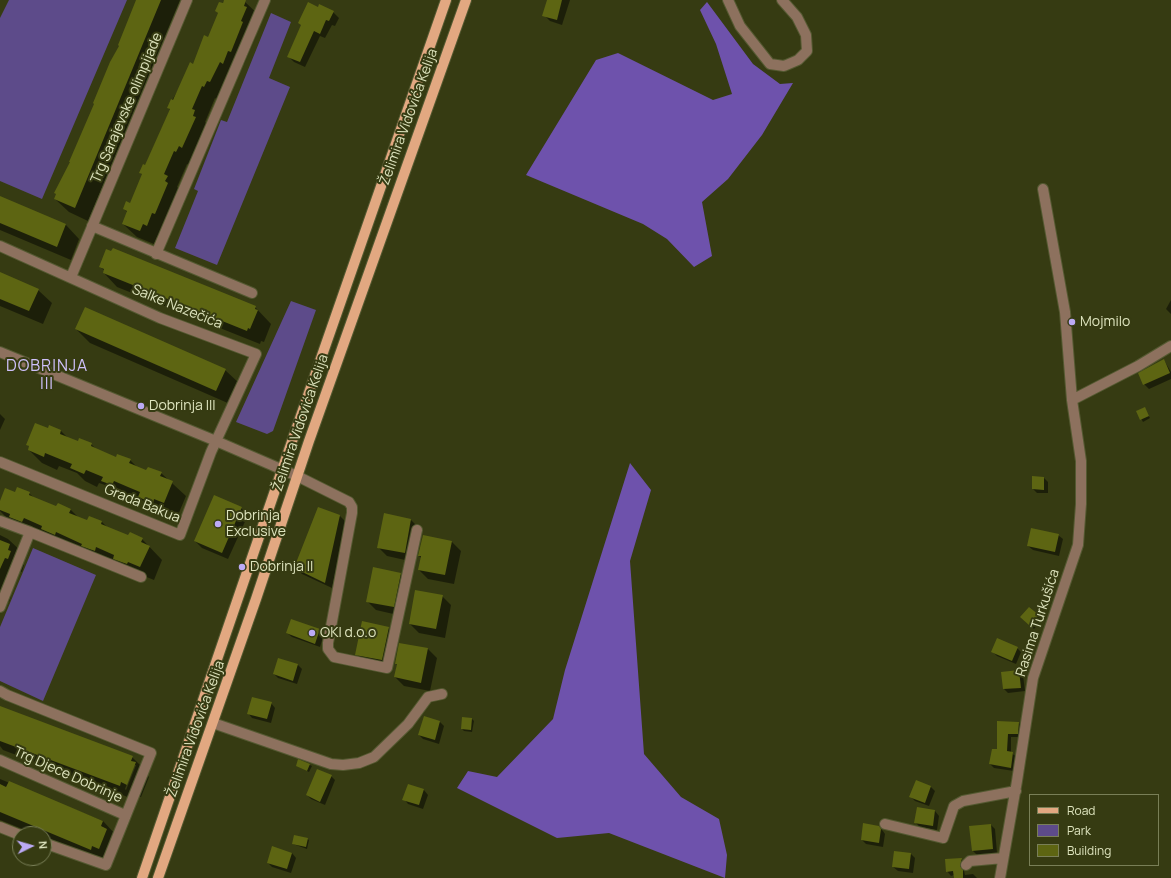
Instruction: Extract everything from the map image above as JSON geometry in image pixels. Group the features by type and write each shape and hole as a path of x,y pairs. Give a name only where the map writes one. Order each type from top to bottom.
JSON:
{"main road":[{"name":"Želimira Vidovića Kelija","path":"142,878 446,0"},
{"name":"Želimira Vidovića Kelija","path":"158,878 297,476 466,0"}],"street":[{"name":"Trg Sarajevske olimpijade","path":"71,277 187,0"},
{"path":"156,254 265,0"},
{"path":"728,0 740,26 770,64 784,66 798,60 807,51 806,35 797,17 782,0"},
{"name":"Rasima Turkušića","path":"1000,878 1016,791 1033,678 1078,545 1081,504 1081,461 1072,400 1065,312 1043,189"},
{"path":"92,226 252,293"},
{"name":"Salke Nazečića","path":"0,246 160,318 256,354 216,441"},
{"path":"1072,400 1138,366 1171,346"},
{"path":"0,352 216,441 297,476 344,499 352,507 328,649 334,657 387,668 417,530"},
{"name":"Grada Bakua","path":"0,462 180,535 216,441"},
{"path":"0,521 141,577"},
{"path":"0,607 30,532"},
{"path":"0,691 151,753 106,865 52,846"},
{"path":"212,723 331,764 343,765 360,763 374,757 408,724 428,697 442,694"},
{"name":"Trg Djece Dobrinje","path":"0,760 125,815"},
{"path":"885,824 944,838 954,806 962,801 1016,791"},
{"path":"0,827 12,832"},
{"path":"966,865 970,861 1003,858"}],"green space":[{"path":"9,0 127,0 42,199 0,181 0,18"},
{"path":"271,13 291,22 269,78 290,87 217,265 175,248 198,191 194,189 221,120 227,122"},
{"path":"291,301 316,310 273,431 267,434 236,422"},
{"path":"33,548 96,575 43,701 0,681 0,627"}],"shaded area":[{"path":"707,2 753,64 780,84 793,83 762,135 728,179 702,202 712,256 694,267 667,239 643,224 526,175 596,60 618,53 713,100 732,94 716,44 700,10"},
{"path":"630,463 651,490 630,561 644,754 681,797 719,819 727,855 725,878 609,833 557,838 457,788 468,771 497,777 553,719 565,670"}],"building":[{"path":"136,0 161,0 75,208 54,199 56,194 54,193 70,162 110,62 119,46 118,45"},
{"path":"224,0 246,0 244,6 247,7 241,21 243,22 231,52 228,51 223,64 220,62 210,82 207,81 204,87 202,86 192,109 195,110 193,116 196,117 182,148 179,146 176,152 174,151 164,174 168,176 165,181 168,183 155,214 152,213 147,226 143,224 140,231 122,224 127,211 123,209 126,201 130,203 142,174 139,173 143,164 145,165 170,109 167,108 171,99 173,100 190,62 193,64 204,35 208,37 218,13 215,11 219,2 223,3"},
{"path":"547,0 562,0 557,20 542,16"},
{"path":"308,2 318,7 319,4 334,11 329,21 326,20 320,34 314,31 300,62 287,57 301,25 298,23"},
{"path":"0,196 66,224 57,247 0,223"},
{"path":"113,248 256,306 255,309 258,310 250,329 248,328 247,331 103,273 104,269 99,267 106,249 111,251"},
{"path":"0,272 39,289 29,311 0,299"},
{"path":"85,307 226,369 216,391 75,329"},
{"path":"1164,359 1170,373 1143,385 1138,373"},
{"path":"1145,407 1149,416 1140,420 1136,411"},
{"path":"35,423 48,428 49,425 61,430 60,434 78,441 79,438 92,443 91,446 116,457 117,454 131,459 129,463 146,470 148,467 162,472 160,476 173,481 164,503 154,499 153,503 138,497 140,492 114,481 112,485 101,481 103,477 86,470 84,474 70,468 72,464 45,453 44,457 28,450 29,446 26,445"},
{"path":"1032,476 1044,477 1044,490 1032,489"},
{"path":"17,487 30,492 29,495 56,506 58,503 71,509 69,513 87,520 89,516 102,521 101,524 128,535 130,532 143,538 141,542 150,546 140,567 128,562 127,564 113,559 114,555 96,547 95,551 81,546 82,544 56,532 55,535 41,529 42,526 24,518 22,522 9,517 10,514 0,510 0,501 5,488 15,492"},
{"name":"Dobrinja Exclusive","path":"214,495 242,507 222,553 194,541"},
{"path":"318,507 340,515 325,583 294,568"},
{"path":"384,513 411,519 405,553 377,548"},
{"path":"1031,528 1059,534 1055,552 1027,546"},
{"path":"423,535 452,541 445,575 418,570 421,556 418,556"},
{"path":"0,540 10,544 8,550 11,551 8,559 5,558 0,569"},
{"path":"373,567 401,573 394,607 366,602"},
{"path":"415,590 443,595 436,629 409,624"},
{"path":"1029,607 1039,615 1030,626 1020,617"},
{"path":"291,619 320,629 315,644 286,633"},
{"path":"362,621 389,627 382,660 355,655"},
{"path":"997,638 1018,647 1012,661 991,652"},
{"path":"399,643 428,648 421,683 394,677"},
{"path":"278,658 298,664 293,681 273,674"},
{"path":"1019,670 1021,688 1003,689 1001,672"},
{"path":"252,697 272,702 267,719 247,714"},
{"path":"0,706 133,756 131,761 136,762 127,785 121,782 120,786 0,741"},
{"path":"424,716 440,721 435,740 418,735"},
{"path":"462,717 472,718 471,730 461,729"},
{"path":"997,721 1019,722 1018,734 1008,734 1007,751 1013,752 1011,768 989,764 992,749 997,749"},
{"path":"298,759 310,764 307,771 296,766"},
{"path":"317,769 332,775 320,802 306,795"},
{"path":"916,780 931,786 925,803 909,797"},
{"path":"9,781 103,821 101,826 107,829 99,849 92,846 91,850 52,834 52,826 34,826 0,812 0,784 6,787"},
{"path":"408,784 424,789 419,805 402,800"},
{"path":"917,807 935,810 933,826 914,823"},
{"path":"863,823 879,826 881,829 879,843 861,840"},
{"path":"991,824 993,849 972,851 969,826"},
{"path":"294,835 308,838 306,847 292,844"},
{"path":"272,846 292,853 287,869 267,863"},
{"path":"894,851 911,853 909,869 892,867"},
{"path":"962,858 960,866 963,870 963,878 954,878 953,871 946,872 945,859"}],"place":[{"name":"Mojmilo","path":"1072,322"},
{"name":"Dobrinja III","path":"141,406"},
{"name":"Dobrinja Exclusive","path":"218,524"},
{"name":"Dobrinja II","path":"242,567"},
{"name":"OKI d.o.o","path":"312,633"}],"district":[{"name":"DOBRINJA III","path":"47,376"}]}
